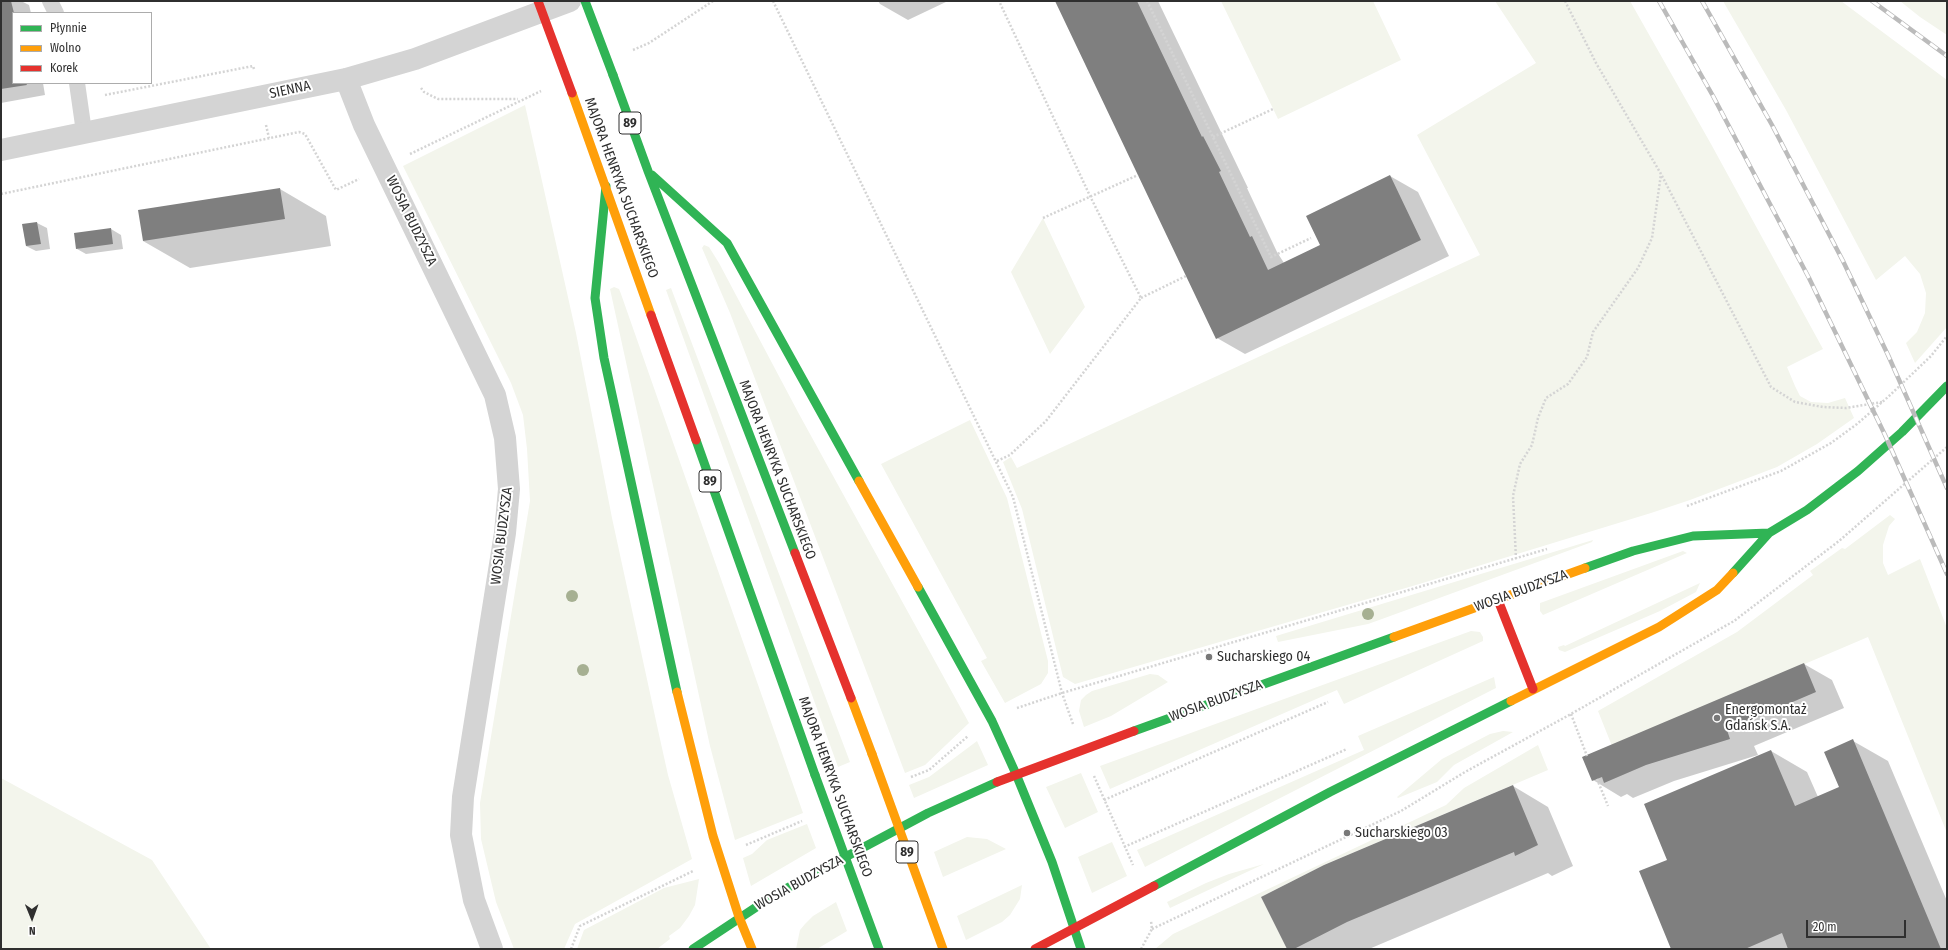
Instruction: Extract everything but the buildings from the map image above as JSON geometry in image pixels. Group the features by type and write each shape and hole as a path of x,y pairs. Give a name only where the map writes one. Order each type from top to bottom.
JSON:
{"main road":[{"name":"MAJORA HENRYKA SUCHARSKIEGO","path":"538,1 606,186 815,775 879,949"},
{"name":"MAJORA HENRYKA SUCHARSKIEGO","path":"585,1 648,172 872,754 943,949"},
{"path":"648,172 727,243 992,721 1016,774 1052,862 1081,949"},
{"path":"606,186 595,298 604,358 681,711 719,858 738,916 752,949"},
{"name":"WOSIA BUDZYSZA","path":"1035,949 1337,789 1659,627 1716,590 1769,533 1807,510 1858,471 1907,427 1947,386"},
{"name":"WOSIA BUDZYSZA","path":"693,949 738,916 776,894 928,813 1016,774 1633,551 1693,536 1769,533"},
{"path":"1498,600 1534,689"}],"street":[{"name":"SIENNA","path":"1,150 346,79 415,60 570,1"},
{"name":"WOSIA BUDZYSZA","path":"346,79 368,132 495,395 505,438 509,489 505,533 463,797 461,835 474,900 492,949"}],"lane":[{"path":"50,1 56,12"},
{"path":"76,84 84,132"}],"path":[{"path":"773,1 997,461 1013,497 1062,693 1083,750 1104,800 1124,847 1145,890"},
{"path":"999,1 1090,196 1141,298"},
{"path":"1147,1 1271,257 1311,238"},
{"path":"1565,1 1596,63 1661,174 1771,387 1795,402 1823,407 1846,408 1882,402"},
{"path":"417,84 424,92 438,98 521,99"},
{"path":"1213,137 1273,109"},
{"path":"1516,559 1513,496 1520,464 1532,445 1538,418 1546,398 1568,384 1587,357 1593,332 1638,268 1652,238 1661,174"},
{"path":"1043,218 1138,175"},
{"path":"997,461 1010,455 1046,421 1141,298 1186,276"},
{"path":"1683,508 1755,482 1803,459 1831,443 1857,424 1919,368 1947,336"},
{"path":"1141,949 1152,929 1401,811 1465,772 1734,621 1839,541 1947,447"},
{"path":"908,779 929,770 973,732 1020,707 1062,693 1551,548"},
{"path":"1104,800 1328,702"},
{"path":"1570,714 1587,756"},
{"path":"1124,847 1347,749"},
{"path":"1597,779 1608,806"},
{"path":"571,949 580,926 763,836 806,819"},
{"path":"1150,915 1152,929"}],"shaded area":[{"path":"1221,1 1373,1 1401,60 1278,119"},
{"path":"1495,1 1630,1 1711,144 1823,349 1787,367 1800,396 1811,402 1828,403 1845,398 1854,418 1817,444 1777,467 1651,513 1416,585 1075,684 1063,677 1022,509 1003,462 1011,457 1017,468 1480,255 1417,135 1536,63"},
{"path":"1723,1 1841,1 1947,80 1947,327 1915,363 1906,343 1917,332 1925,313 1926,293 1920,274 1905,256 1876,280 1786,110"},
{"path":"1900,1 1947,1 1947,35 1920,17"},
{"path":"525,105 576,333 612,518 658,730 668,775 692,859 575,924 564,949 514,949 496,902 481,839 480,803 530,501 527,449 523,415 511,383 403,166"},
{"path":"1043,218 1085,307 1050,354 1011,272"},
{"path":"704,245 709,247 719,263 799,414 969,723 925,765 905,773 730,313 702,248"},
{"path":"614,287 619,289 621,294 803,813 735,840 710,746 610,289"},
{"path":"671,288 850,762 838,767 666,290"},
{"path":"970,420 1007,498 1048,661 1048,673 1041,684 1005,703 981,661 987,658 881,464"},
{"path":"1890,515 1895,519 1889,526 1883,545 1883,563 1888,575 1920,559 1947,628 1947,833 1868,637 1612,746 1598,711 1737,632 1813,575 1810,571 1842,548 1845,549"},
{"path":"1593,540 1592,542 1368,624 1278,642 1276,636"},
{"path":"1683,551 1687,553 1543,615 1540,611 1540,603"},
{"path":"1700,583 1696,592 1660,611 1565,652 1559,650 1558,647 1565,646"},
{"path":"1471,631 1480,632 1483,637 1483,641 1344,704 1337,690 1110,789 1100,766"},
{"path":"1150,674 1158,675 1168,682 1111,716 1084,727 1079,711 1081,700 1086,695 1092,691"},
{"path":"1494,677 1496,688 1145,867 1137,850 1364,750 1358,736"},
{"path":"1503,731 1513,732 1454,765 1437,782 1398,798 1397,797 1442,759 1490,734"},
{"path":"977,741 988,765 914,798 909,785 929,777"},
{"path":"1538,745 1548,770 1324,865 1261,897 1287,949 1155,949 1173,934 1446,805 1464,788"},
{"path":"1081,773 1098,812 1065,828 1046,787"},
{"path":"1,778 152,860 211,949 1,949"},
{"path":"807,824 816,848 751,886 743,858 752,854 767,840"},
{"path":"967,837 987,839 1006,849 943,877 934,852"},
{"path":"1112,842 1127,876 1092,893 1078,857"},
{"path":"1264,864 1170,908 1167,902 1206,883 1229,874"},
{"path":"699,879 695,905 689,916 680,928 669,936 670,939 657,949 577,949 584,930 664,888"},
{"path":"1022,885 1020,899 1010,915 1002,922 966,940 957,916"},
{"path":"836,902 847,931 817,949 796,949 800,930 805,924 813,916"}],"railway":[{"path":"1659,1 1713,96 1809,278 1885,435 1947,574"},
{"path":"1702,1 1772,125 1843,261 1888,355 1947,488"},
{"path":"1872,1 1947,56"}],"traffic: fast":[{"path":"585,1 613,75"},
{"path":"613,75 648,171 795,553"},
{"path":"652,175 727,243 859,481"},
{"path":"606,186 595,298 604,358 677,692"},
{"path":"1733,573 1769,533 1807,510 1858,471 1902,432 1947,386"},
{"path":"696,440 815,775"},
{"path":"1585,568 1633,551 1693,536 1769,533"},
{"path":"918,587 992,721 1016,774"},
{"path":"1134,731 1394,637"},
{"path":"1154,886 1330,792 1511,701"},
{"path":"1016,774 1052,862 1081,949"},
{"path":"815,775 879,949"},
{"path":"693,949 776,894 928,813 997,782"}],"traffic: slow":[{"path":"572,93 651,315"},
{"path":"859,481 918,587"},
{"path":"1394,637 1585,568"},
{"path":"1511,701 1659,627 1717,590 1733,573"},
{"path":"677,692 713,836 739,917"},
{"path":"851,698 872,754"},
{"path":"872,754 943,949"},
{"path":"739,917 752,949"}],"traffic: jam":[{"path":"538,1 572,93"},
{"path":"651,315 696,440"},
{"path":"795,553 851,698"},
{"path":"1498,600 1533,689"},
{"path":"997,782 1134,731"},
{"path":"1035,949 1154,886"}],"place":[{"name":"Sucharskiego 04","path":"1209,657"},
{"name":"Energomontaż Gdańsk S.A.","path":"1717,718"},
{"name":"Sucharskiego 03","path":"1347,833"}]}
